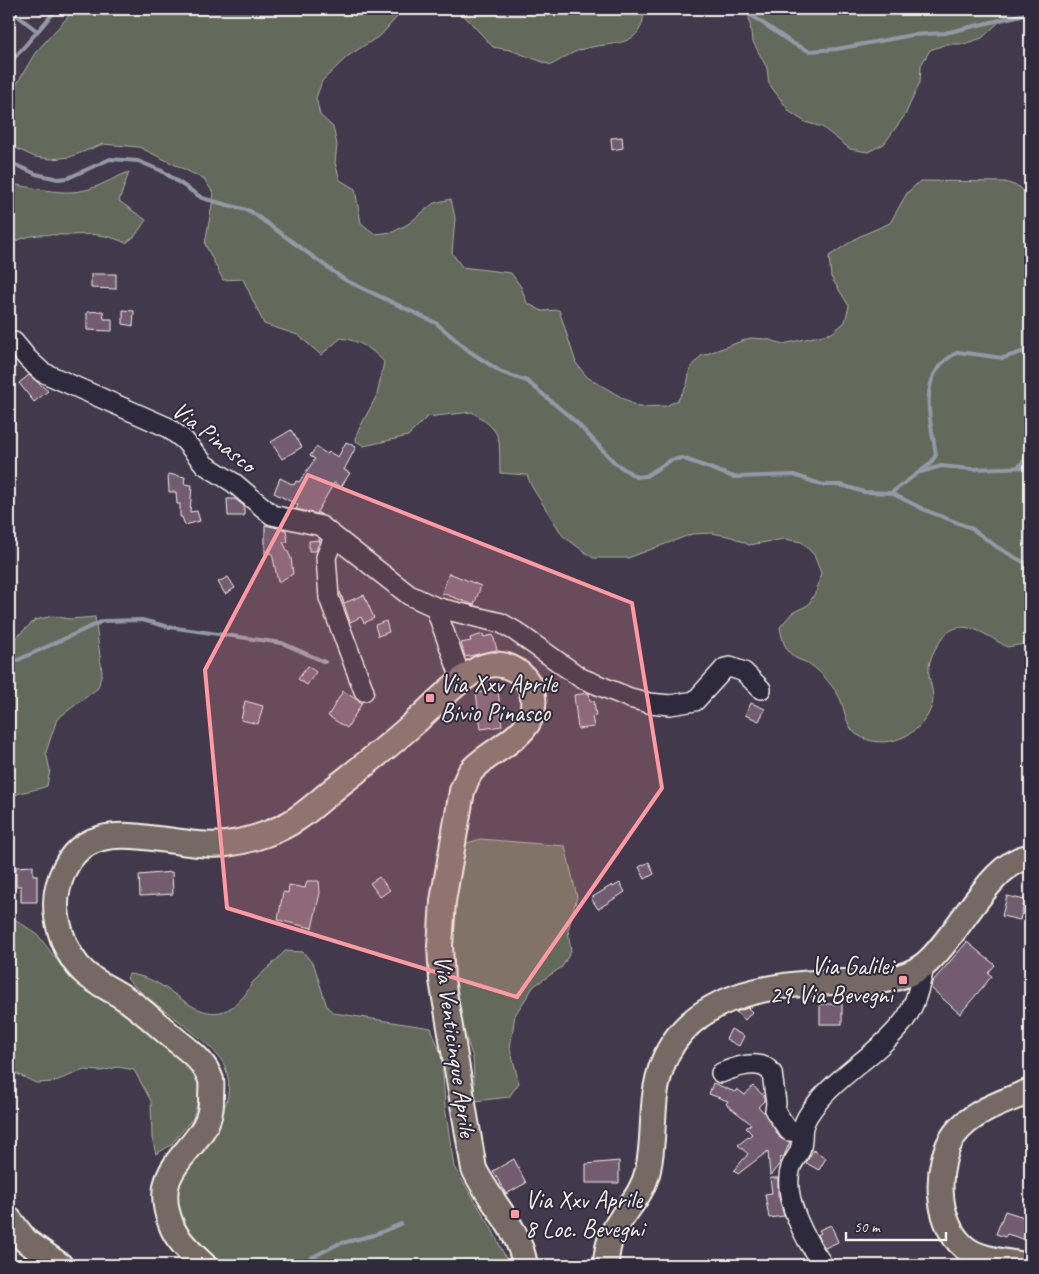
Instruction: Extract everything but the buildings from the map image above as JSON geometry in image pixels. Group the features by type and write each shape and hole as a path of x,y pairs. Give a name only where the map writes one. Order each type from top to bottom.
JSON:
{"main road":[{"name":"Via Venticinque Aprile","path":"204,1265 171,1226 164,1197 170,1170 203,1130 212,1108 211,1080 198,1058 128,1000 85,973 69,952 57,920 57,890 68,861 87,842 112,835 224,844 286,825 402,734 462,681 482,667 494,664 507,665 522,674 530,684 534,706 528,724 517,736 474,768 466,778 462,791 443,901 440,946 442,980 474,1168 481,1184 515,1234 526,1265"},
{"path":"606,1265 612,1230 637,1195 647,1172 656,1083 669,1050 685,1028 712,1008 759,989 796,984 883,981 908,973 924,964 958,926 998,873 1020,857 1030,857"},
{"path":"1025,1265 983,1257 964,1247 950,1229 940,1202 942,1167 955,1134 979,1113 1030,1091"},
{"path":"9,1219 26,1241 60,1265"}],"street":[{"name":"Via Pinasco","path":"14,342 42,372 167,426 184,440 205,465 234,483 272,515 321,526 410,596 435,607 501,623 515,630 581,678 630,698 649,703 670,705 695,701 725,668 730,667 744,672 761,688"},
{"path":"334,537 326,557 328,598 364,691"},
{"path":"435,607 462,681"},
{"path":"822,1265 799,1224 790,1188 791,1166 802,1141 801,1132 818,1102 885,1042 904,1020 917,994 924,964"},
{"path":"721,1073 734,1067 757,1065 769,1069 774,1088 775,1111 789,1131 801,1132"}],"highlighted area":[{"path":"308,475 632,603 662,788 517,997 227,908 205,670"}],"green space":[{"path":"75,9 404,9 381,35 348,56 322,81 316,98 320,115 333,127 337,145 335,163 340,180 355,189 361,223 375,234 393,232 408,224 434,203 451,199 455,218 452,253 462,267 511,273 521,287 527,303 542,311 559,310 576,363 587,377 638,407 666,406 678,400 687,385 690,369 701,356 750,338 767,339 783,344 832,333 845,322 849,306 831,277 829,256 858,237 890,223 907,193 920,181 1005,182 1020,187 1030,200 1030,631 1024,644 1007,647 971,628 954,629 946,634 931,658 929,676 933,700 927,716 920,725 911,733 890,741 878,742 867,739 852,730 840,698 828,682 811,665 791,654 783,639 780,627 792,613 808,605 817,590 821,573 814,555 802,542 784,539 749,545 732,537 712,533 692,534 628,558 593,558 563,536 532,487 527,475 500,473 498,437 490,425 472,412 427,417 408,436 364,446 356,441 357,433 377,395 384,362 365,346 341,338 321,355 298,335 264,324 243,279 223,280 205,244 214,194 204,179 139,147 103,144 70,157 52,159 35,157 9,145 9,97 35,53"},
{"path":"458,9 644,9 643,22 632,38 615,44 579,50 551,65 510,50 493,47"},
{"path":"748,9 1013,9 982,38 964,44 947,44 930,50 921,65 920,82 905,115 884,144 868,152 850,149 822,127 805,122 790,112 769,84 767,68 752,40"},
{"path":"129,172 119,201 146,220 135,236 126,243 111,237 85,234 31,236 9,245 9,184 59,192 79,191 94,187"},
{"path":"53,616 70,619 95,617 102,672 98,688 57,719 46,752 50,770 47,786 9,798 9,644 35,620"},
{"path":"480,839 565,846 577,897 568,930 571,951 562,967 534,986 515,1015 510,1048 519,1083 509,1097 475,1101 473,1058 460,1020 449,962 450,919 464,844"},
{"path":"9,913 38,935 71,979 136,1017 194,1065 200,1094 193,1118 171,1145 156,1154 152,1138 151,1101 134,1070 118,1067 101,1071 84,1070 53,1082 36,1083 9,1070"},
{"path":"285,951 303,952 314,965 327,1007 334,1013 431,1028 442,1057 445,1107 454,1167 491,1227 509,1265 222,1265 198,1241 182,1221 178,1214 175,1195 179,1178 189,1160 214,1126 224,1107 229,1088 225,1067 219,1057 196,1034 137,989 127,979 129,974 149,979 203,1011 219,1012 228,1010 236,1004 245,995 252,983"}],"waterway":[{"path":"9,9 37,31"},
{"path":"9,64 57,9"},
{"path":"742,9 792,43 809,51 837,49 912,35 945,33 1030,13"},
{"path":"9,162 36,174 58,179 68,178 110,159 138,161 162,171 202,198 250,211 345,280 436,323 469,351 501,372 527,381 576,422 615,463 636,477 646,476 671,460 682,458 734,477 794,475 823,485 841,485 864,492 891,493 925,510 971,528 997,547 1030,566"},
{"path":"891,493 930,464 936,455 930,421 929,398 933,377 941,365 958,352 1003,358 1025,351"},
{"path":"1018,467 1030,455"},
{"path":"921,472 941,466 971,469 1030,467"},
{"path":"9,664 103,621 142,620 169,627 282,643 325,662"},
{"path":"297,1265 338,1244 374,1235 401,1224"}],"place":[{"name":"Via Xxv Aprile Bivio Pinasco","path":"430,698"},
{"name":"Via Galilei 29 Via Bevegni","path":"903,980"},
{"name":"Via Xxv Aprile 8 Loc. Bevegni","path":"515,1214"}]}
